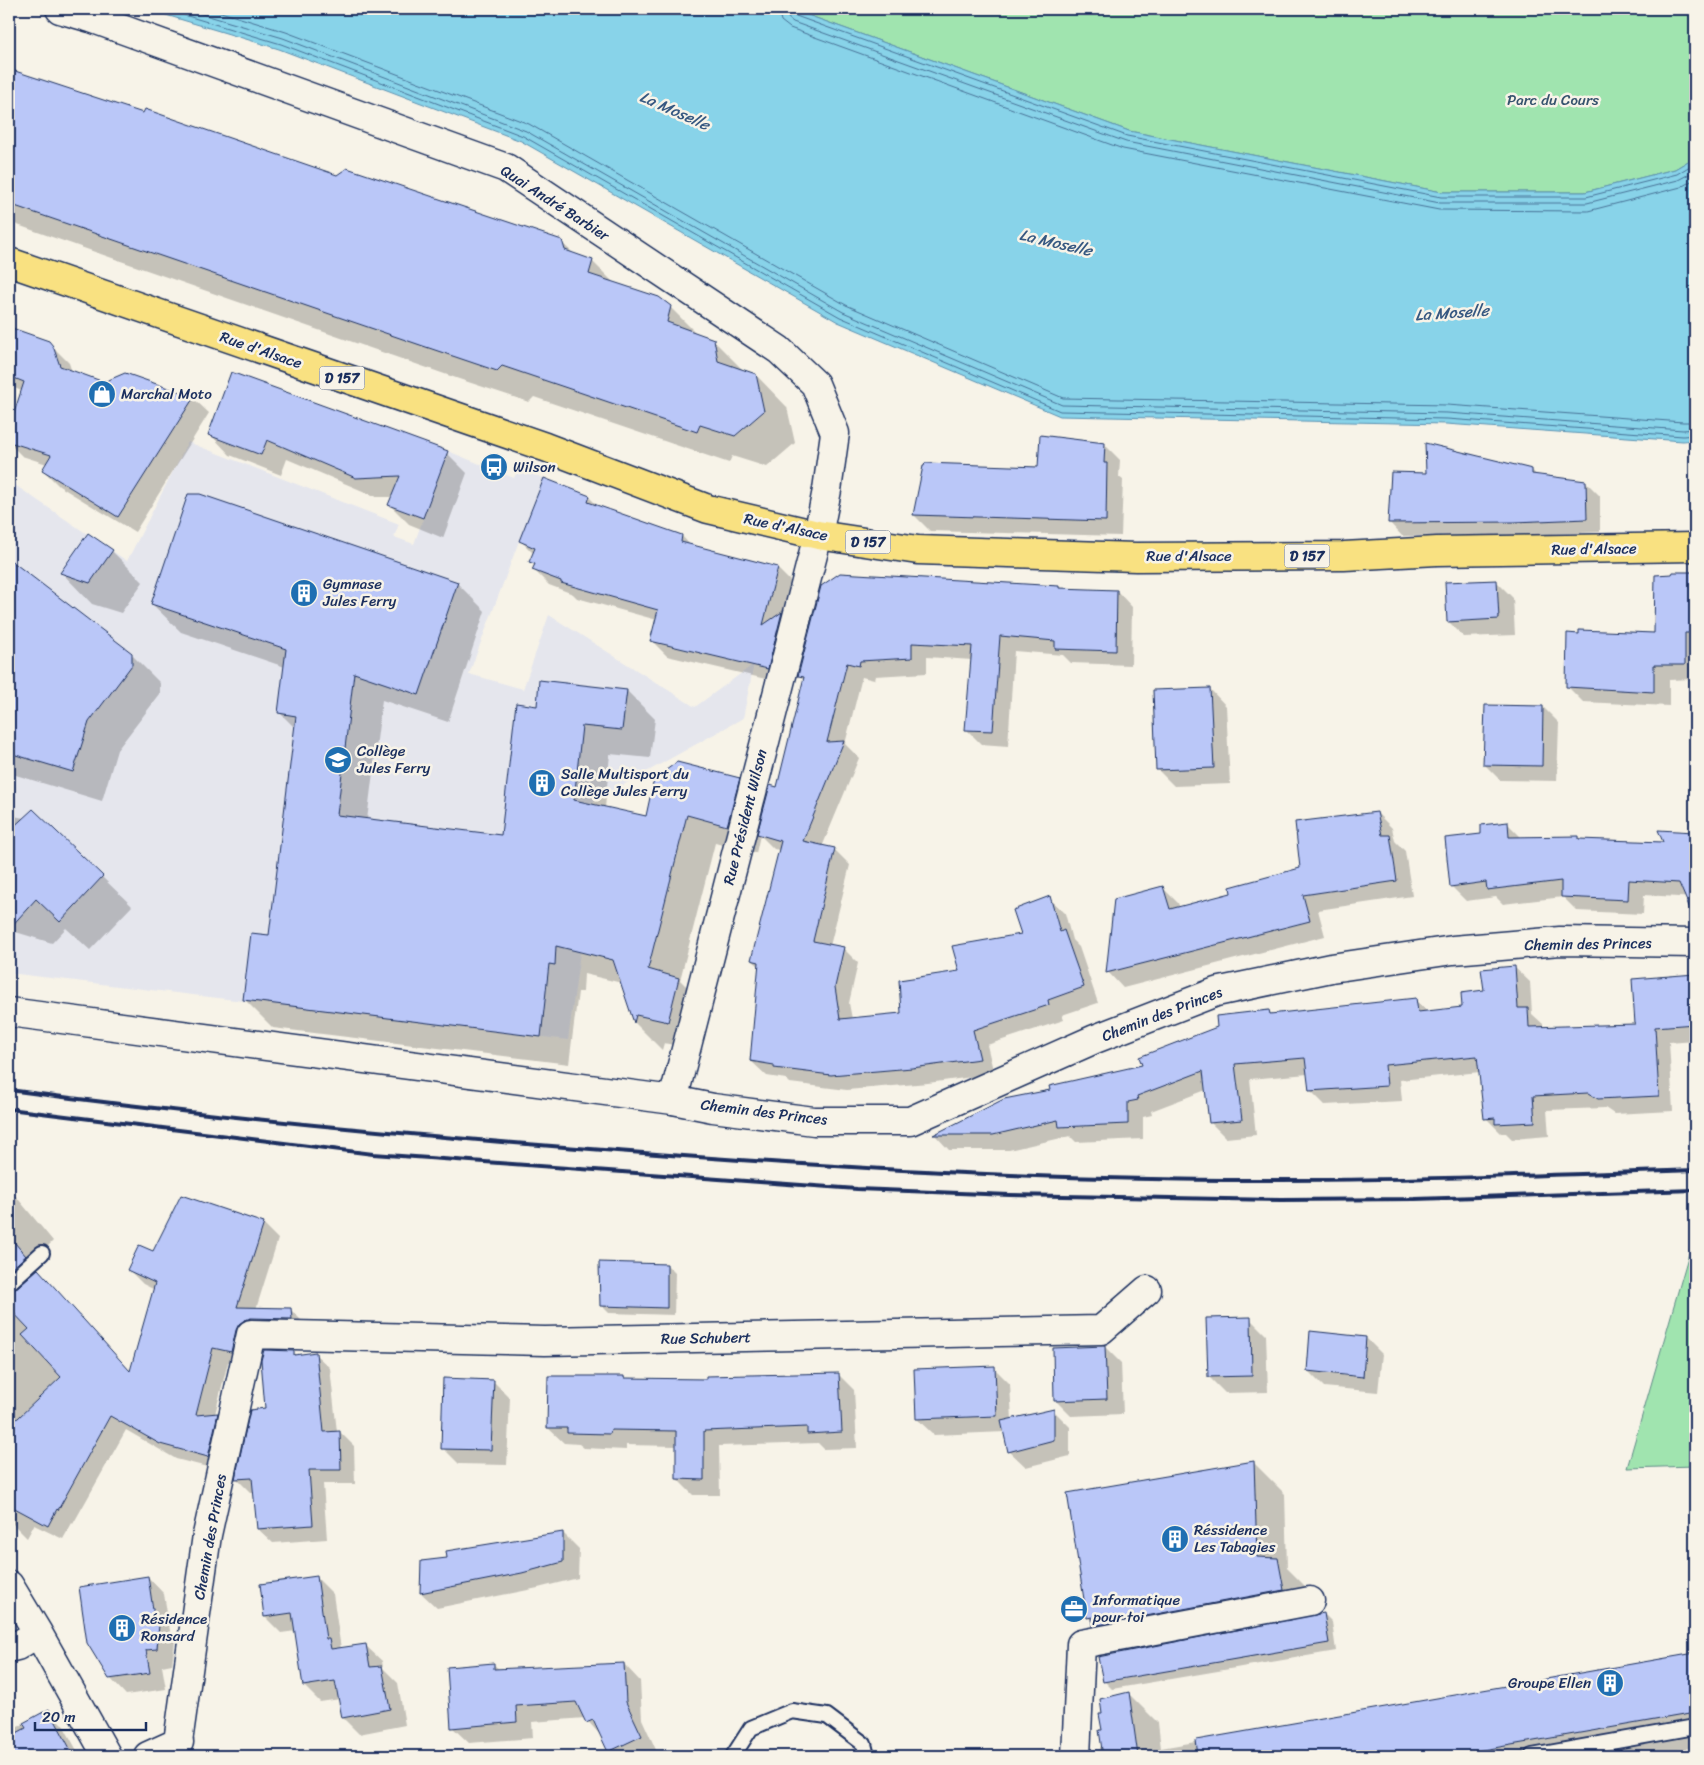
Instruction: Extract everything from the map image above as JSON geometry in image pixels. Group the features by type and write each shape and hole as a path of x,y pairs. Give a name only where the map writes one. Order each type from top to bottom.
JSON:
{"main road":[{"name":"Rue d'Alsace","path":"9,262 545,447 708,509 818,535 918,550 1136,557 1344,556 1437,551 1695,547"}],"street":[{"name":"Quai André Barbier","path":"60,9 91,18 506,168 778,350 815,384 835,433 818,535"},
{"name":"Rue Président Wilson","path":"673,1100 818,535"},
{"name":"Chemin des Princes","path":"9,1012 673,1100 713,1108 814,1121 910,1121 1095,1039 1216,992 1331,968 1453,950 1560,941 1695,943"},
{"name":"Rue Schubert","path":"251,1334 545,1341 1101,1330 1147,1290"},
{"name":"Chemin des Princes","path":"148,1756 177,1749 207,1536 251,1334"},
{"path":"9,1586 38,1633 107,1756"},
{"path":"1076,1756 1081,1644 1310,1601"},
{"path":"9,1648 17,1646 38,1633"}],"lane":[{"path":"9,1283 42,1253"},
{"path":"733,1756 751,1728 792,1711 827,1716 864,1744 867,1756"},
{"path":"1532,1756 1695,1727"}],"shaded area":[{"name":"Collège Jules Ferry","path":"188,442 399,524 394,537 414,544 448,451 514,478 518,469 544,478 469,674 523,689 549,615 695,707 754,664 743,718 591,803 583,931 568,1040 9,973 9,481 127,561"}],"green space":[{"name":"Parc du Cours","path":"791,9 1695,9 1695,157 1675,169 1585,192 1442,192 1129,131"},
{"path":"1692,1243 1695,1243 1695,1466 1627,1468"}],"water":[{"name":"La Moselle","path":"146,9 791,9 1129,131 1442,192 1585,192 1675,169 1695,157 1695,440 1683,441 1446,424 1060,416 838,322 521,141 279,49"}],"building":[{"path":"9,69 143,113 145,109 337,175 347,168 562,240 565,250 593,260 589,274 659,297 671,306 667,322 714,339 718,361 756,374 764,411 735,436 700,425 697,432 502,366 497,371 9,204"},
{"path":"9,327 49,341 53,346 60,366 104,382 125,373 194,397 118,517 42,470 51,455 9,442 9,428 24,382 9,376"},
{"path":"231,372 448,451 423,518 388,505 400,476 356,478 267,440 261,455 208,435"},
{"path":"1040,435 1105,443 1104,463 1107,463 1106,521 913,515 925,463 1038,467"},
{"path":"1425,443 1532,469 1532,474 1586,481 1587,519 1514,522 1388,523 1391,472 1426,473"},
{"path":"544,478 590,496 588,502 682,535 681,542 778,567 763,625 782,612 768,669 650,641 658,610 561,583 561,581 532,570 535,564 529,562 535,548 519,541"},
{"path":"188,494 200,494 458,582 419,695 354,673 337,815 501,835 516,703 537,706 539,680 627,690 622,730 582,726 574,800 646,816 654,779 677,762 740,778 727,826 687,815 648,969 679,978 668,1022 636,1015 634,1023 613,960 556,946 555,965 549,964 541,1037 243,1000 251,933 269,935 296,716 278,713 286,649 151,604"},
{"path":"88,533 113,550 90,583 60,573"},
{"path":"9,559 132,653 132,665 89,722 73,772 9,753"},
{"path":"1673,572 1695,572 1695,633 1685,633 1685,665 1654,665 1654,692 1566,687 1567,633 1579,634 1579,630 1654,633 1655,575 1672,574"},
{"path":"840,573 1059,586 1059,588 1117,590 1116,651 1055,649 1055,641 1000,636 993,731 965,730 972,646 912,643 912,658 860,661 859,666 847,663 827,742 844,741 803,841 835,848 813,941 844,947 835,987 840,1019 901,1013 899,980 959,971 952,946 1021,934 1013,910 1050,896 1060,932 1064,930 1084,987 1048,1000 1049,1005 973,1030 980,1059 912,1068 831,1075 774,1068 774,1065 750,1061 759,962 751,960 781,841 757,834 770,785 777,787 804,677 798,676 821,586"},
{"path":"1497,580 1499,619 1447,622 1445,582"},
{"path":"1210,688 1214,768 1156,770 1153,690"},
{"path":"1485,705 1543,706 1542,766 1483,765"},
{"path":"33,809 103,876 60,922 36,899 9,929 9,831"},
{"path":"1377,812 1382,835 1390,835 1397,881 1303,895 1310,921 1106,973 1114,899 1163,886 1170,909 1231,893 1230,887 1300,868 1295,822"},
{"path":"1508,822 1509,837 1579,836 1579,839 1663,842 1658,830 1695,832 1695,918 1679,883 1629,880 1628,900 1561,897 1561,881 1487,890 1486,882 1450,887 1445,838 1481,834 1481,825"},
{"path":"1515,966 1518,1008 1528,1008 1529,1027 1635,1024 1632,979 1695,974 1695,1024 1655,1027 1659,1096 1598,1099 1588,1093 1533,1096 1535,1122 1495,1124 1495,1118 1484,1119 1477,1056 1385,1065 1387,1086 1309,1091 1305,1058 1235,1064 1242,1120 1209,1123 1203,1071 1137,1096 1138,1100 1128,1102 1128,1124 1059,1127 1058,1120 993,1135 933,1135 1004,1099 1050,1090 1049,1086 1142,1065 1139,1057 1217,1027 1216,1016 1269,1010 1270,1014 1416,998 1418,1012 1462,1007 1461,993 1484,990 1481,969"},
{"path":"181,1195 264,1223 237,1307 291,1308 292,1319 251,1318 245,1320 239,1324 236,1330 231,1352 213,1348 196,1415 218,1413 208,1457 160,1444 110,1416 48,1526 9,1505 9,1423 18,1418 61,1377 22,1335 29,1329 9,1308 9,1292 38,1269 130,1371 155,1283 127,1270 139,1245 153,1251"},
{"path":"9,1236 26,1256 9,1271"},
{"path":"599,1262 667,1264 667,1308 600,1306"},
{"path":"1251,1317 1252,1376 1208,1377 1206,1318"},
{"path":"1310,1331 1366,1337 1363,1377 1307,1371"},
{"path":"1105,1346 1107,1399 1054,1401 1053,1348"},
{"path":"264,1350 294,1351 294,1355 316,1352 324,1432 340,1431 341,1470 309,1470 313,1525 257,1529 252,1478 235,1479 250,1410 265,1408 261,1360"},
{"path":"995,1366 997,1416 916,1419 914,1369"},
{"path":"839,1373 842,1432 807,1434 807,1427 704,1431 704,1480 676,1479 676,1431 611,1430 610,1434 567,1433 567,1428 547,1428 548,1376 706,1379 706,1376"},
{"path":"443,1378 494,1380 491,1450 441,1449"},
{"path":"1054,1409 1054,1440 1008,1452 1001,1421"},
{"name":"Réssidence Les Tabagies","path":"1254,1461 1257,1557 1278,1558 1284,1590 1093,1626 1092,1617 1087,1618 1067,1493"},
{"path":"563,1532 563,1562 522,1573 420,1593 421,1561 447,1558 446,1551"},
{"name":"Résidence Ronsard","path":"148,1576 155,1623 159,1624 157,1649 146,1650 150,1673 109,1679 87,1643 79,1587"},
{"path":"317,1576 326,1639 329,1639 331,1649 366,1644 370,1667 382,1666 390,1709 342,1718 335,1681 303,1686 292,1613 264,1617 260,1584"},
{"path":"1324,1613 1329,1643 1103,1682 1098,1657"},
{"name":"Groupe Ellen","path":"1695,1653 1695,1713 1448,1756 1198,1756 1196,1740"},
{"path":"494,1663 494,1669 624,1663 626,1702 642,1736 608,1752 593,1720 586,1723 576,1702 516,1706 517,1722 451,1728 447,1667"},
{"path":"1129,1692 1138,1756 1103,1756 1099,1730 1102,1730 1099,1714 1102,1714 1100,1699"},
{"path":"49,1709 74,1756 9,1756 9,1737 26,1728 23,1723"}],"railway":[{"path":"9,1090 237,1117 465,1139 865,1168 1030,1176 1196,1180 1331,1180 1695,1170"},
{"path":"9,1109 373,1154 857,1189 1010,1195 1281,1200 1415,1199 1695,1190"}],"place":[{"name":"Marchal Moto","path":"102,394"},
{"name":"Wilson","path":"494,467"},
{"name":"Gymnase Jules Ferry","path":"304,593"},
{"name":"Collège Jules Ferry","path":"338,760"},
{"name":"Salle Multisport du Collège Jules Ferry","path":"542,783"},
{"name":"Réssidence Les Tabagies","path":"1175,1539"},
{"name":"Informatique pour toi","path":"1074,1609"},
{"name":"Résidence Ronsard","path":"122,1628"},
{"name":"Groupe Ellen","path":"1610,1683"}]}
